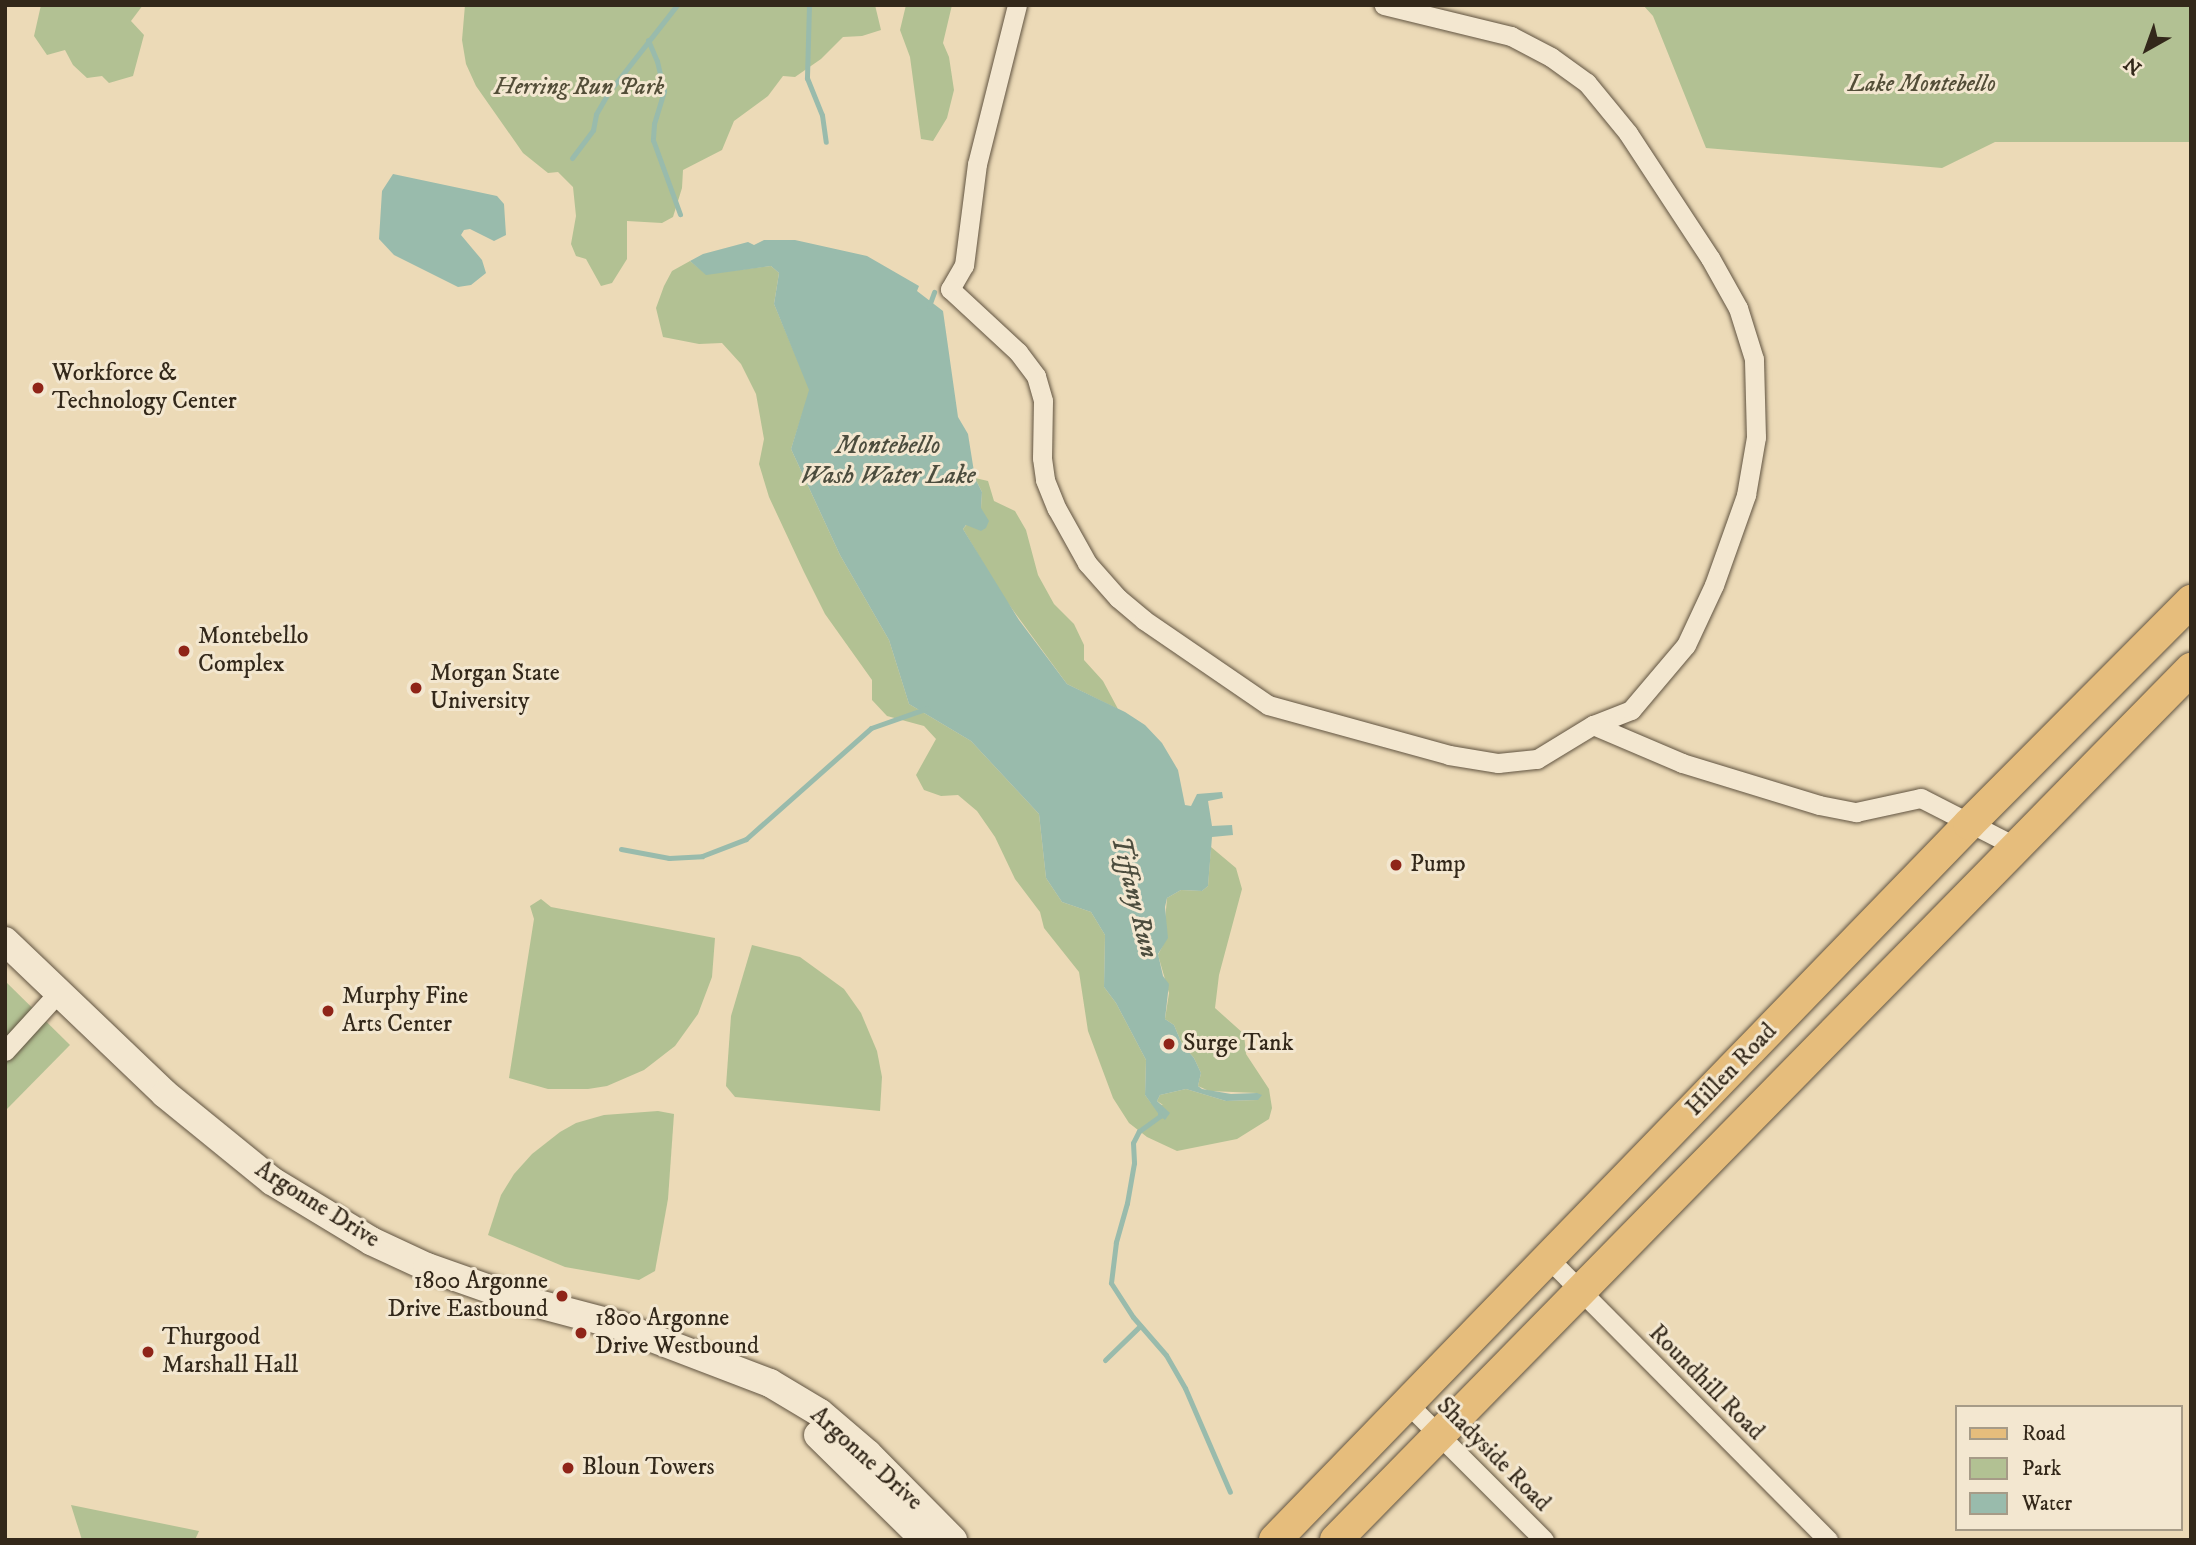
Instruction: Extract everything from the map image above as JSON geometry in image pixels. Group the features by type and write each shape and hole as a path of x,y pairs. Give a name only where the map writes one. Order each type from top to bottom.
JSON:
{"main road":[{"name":"Hillen Road","path":"1275,1540 1550,1260 1969,824 2191,601"},
{"name":"Hillen Road","path":"1336,1540 2191,669"},
{"name":"Argonne Drive","path":"5,941 216,1137 272,1181 371,1241 427,1268 512,1297 618,1325 770,1383 820,1413 890,1475 953,1540"},
{"name":"Argonne Drive","path":"735,1371 823,1439 925,1540"}],"street":[{"path":"1017,5 977,164 964,265 950,289 1018,352 1036,376 1043,401 1042,458 1049,491 1072,539 1095,573 1144,620 1251,696 1278,709 1449,755 1499,763 1537,759 1593,725 1631,710 1686,645 1714,585 1743,505 1753,460 1757,408 1754,359 1749,335 1738,308 1710,258 1628,133 1587,83 1565,65 1511,36 1384,5"},
{"path":"1593,725 1682,763 1819,805 1856,812 1921,799 2015,846"},
{"path":"5,1051 58,993"},
{"name":"Roundhill Road","path":"1550,1260 1828,1540"},
{"name":"Shadyside Road","path":"1408,1404 1544,1540"}],"green space":[{"path":"41,5 143,5 131,21 144,35 133,76 109,83 102,76 87,78 73,65 65,50 47,55 34,36"},
{"name":"Herring Run Park","path":"465,5 875,5 881,30 862,36 843,37 821,59 795,77 783,76 768,96 734,121 722,150 683,170 682,188 673,217 662,223 627,221 627,259 612,283 601,286 586,259 576,256 571,244 576,216 573,187 558,172 548,173 523,153 476,86 466,64 462,40"},
{"path":"906,5 952,5 943,43 949,57 954,90 947,118 933,141 921,139 910,57 900,30"},
{"name":"Lake Montebello","path":"1643,5 2191,5 2191,142 1995,142 1942,168 1706,148 1653,16"},
{"path":"690,261 706,274 771,266 779,273 774,304 810,390 791,449 840,555 889,640 909,704 971,741 1039,814 1046,878 1062,902 1091,912 1105,935 1104,987 1116,1003 1146,1060 1145,1095 1151,1103 1163,1105 1157,1101 1160,1095 1186,1089 1226,1101 1258,1100 1257,1093 1209,1091 1198,1086 1201,1073 1194,1058 1182,1044 1174,1025 1165,1019 1169,993 1158,955 1163,945 1167,898 1181,890 1202,891 1208,886 1211,847 1236,868 1242,889 1219,975 1215,1008 1244,1034 1246,1054 1269,1089 1272,1108 1269,1119 1237,1139 1177,1151 1147,1137 1129,1123 1113,1098 1088,1031 1079,972 1044,928 1040,912 1015,879 995,837 977,811 958,795 941,796 924,790 916,775 936,739 924,726 887,716 872,700 872,680 825,614 769,497 759,464 764,439 756,394 741,364 722,343 699,344 663,337 656,308 672,271"},
{"path":"975,478 988,481 994,501 1015,511 1026,530 1038,575 1054,604 1074,624 1084,645 1084,660 1103,681 1118,709 1067,684 1002,595 963,529 981,508 982,492"},
{"path":"541,899 551,907 715,938 712,977 698,1014 675,1046 644,1070 607,1086 588,1089 548,1089 509,1078 534,919 530,906"},
{"path":"752,945 800,957 844,989 861,1013 877,1051 882,1077 880,1111 735,1097 726,1086 731,1016"},
{"path":"5,981 70,1045 5,1111"},
{"path":"658,1111 674,1114 668,1199 655,1271 639,1280 565,1267 488,1235 501,1195 514,1174 532,1154 560,1132 576,1123 604,1115"},
{"path":"71,1505 199,1531 195,1540 82,1540"}],"water":[{"path":"393,174 497,196 504,204 506,235 494,241 470,229 464,230 461,235 482,260 486,273 471,285 458,287 394,255 379,239 382,191"},
{"name":"Montebello Wash Water Lake","path":"764,240 795,240 867,256 919,286 917,291 943,311 958,417 968,434 975,478 982,492 981,508 989,521 981,531 966,525 963,529 1019,620 1067,684 1125,712 1145,725 1162,743 1178,770 1185,805 1191,806 1197,794 1222,792 1223,798 1208,801 1212,826 1232,825 1233,835 1212,837 1208,886 1202,891 1181,890 1167,898 1165,907 1168,938 1158,954 1163,976 1169,984 1165,1019 1174,1025 1182,1044 1194,1058 1201,1073 1198,1086 1231,1094 1257,1093 1262,1095 1258,1100 1226,1101 1186,1089 1160,1095 1157,1101 1170,1113 1165,1120 1160,1116 1145,1095 1146,1060 1116,1003 1104,987 1105,935 1091,912 1062,902 1046,878 1039,814 971,741 909,704 889,640 840,555 791,449 809,390 774,304 779,273 771,266 706,275 690,261 703,254 748,242 754,245"}],"waterway":[{"path":"572,158 593,130 596,114 608,93 677,5"},
{"name":"Tiffany Run","path":"809,5 807,78 822,115 826,142"},
{"name":"Tiffany Run","path":"648,40 657,61 664,91 654,124 653,140 680,214"},
{"name":"Tiffany Run","path":"929,306 934,292"},
{"path":"621,849 669,858 702,856 746,839 871,728 928,708"},
{"name":"Tiffany Run","path":"1160,1110 1160,1116 1139,1131 1133,1143 1134,1163 1116,1242 1111,1283 1133,1317 1166,1355 1185,1388 1230,1492"},
{"path":"1105,1360 1140,1326"}],"place":[{"name":"Workforce & Technology Center","path":"38,388"},
{"name":"Montebello Complex","path":"184,651"},
{"name":"Morgan State University","path":"416,688"},
{"name":"Pump","path":"1396,865"},
{"name":"Murphy Fine Arts Center","path":"328,1011"},
{"name":"Surge Tank","path":"1169,1044"},
{"name":"1800 Argonne Drive Eastbound","path":"562,1296"},
{"name":"1800 Argonne Drive Westbound","path":"581,1333"},
{"name":"Thurgood Marshall Hall","path":"148,1352"},
{"name":"Bloun Towers","path":"568,1468"}]}
